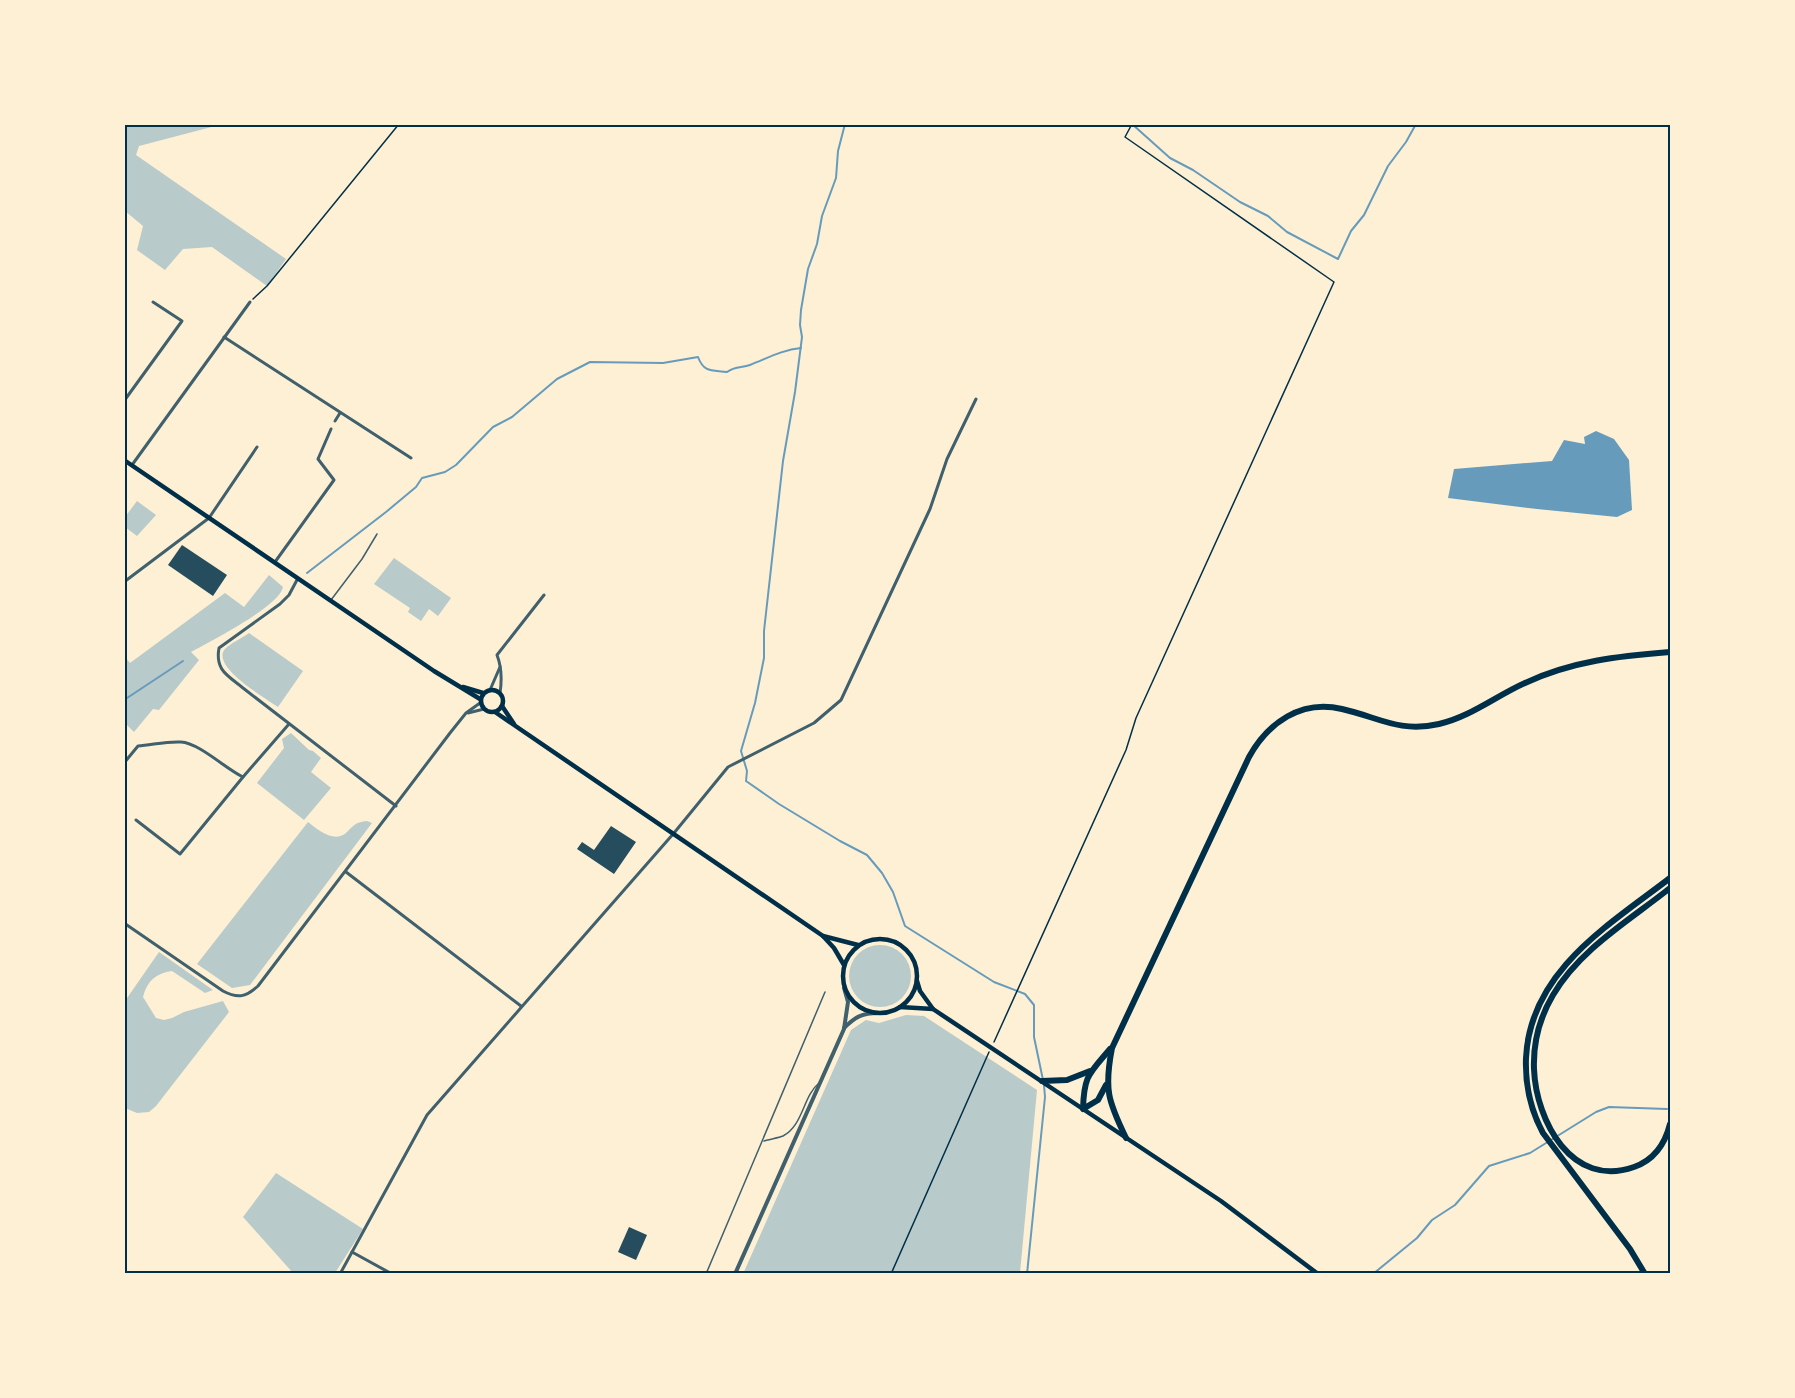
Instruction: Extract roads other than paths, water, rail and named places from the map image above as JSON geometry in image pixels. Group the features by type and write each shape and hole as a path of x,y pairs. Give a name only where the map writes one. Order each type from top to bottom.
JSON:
{"highway":[{"path":"1083,1109 1085,1083 1091,1071 1112,1048 1249,757 1263,735 1279,720 1300,710 1326,707 1347,710 1395,725 1421,727 1457,718 1511,689 1553,671 1604,658 1671,652"},
{"path":"1645,1274 1630,1249 1546,1139 1535,1117 1527,1085 1527,1049 1531,1027 1539,1005 1556,976 1577,951 1671,878"},
{"path":"1671,888 1583,957 1557,988 1544,1012 1536,1044 1535,1079 1542,1113 1553,1134 1572,1157 1584,1165 1602,1170 1624,1170 1644,1163 1665,1141 1671,1124"},
{"path":"1112,1048 1107,1084 1112,1108 1126,1138"},
{"path":"1044,1082 1067,1080 1091,1071"},
{"path":"1083,1109 1098,1100 1107,1084"}],"main road":[{"path":"124,460 330,601 457,685 481,698 484,710 495,712 823,936 834,948 844,965"},
{"path":"481,698 490,690 500,693 503,699 502,706 495,712"},
{"path":"502,706 517,728"},
{"path":"823,936 858,945"},
{"path":"916,981 911,995 900,1007 890,1012 878,1013 866,1011 858,1006 844,988 842,977 849,954 858,945 877,938 885,938 898,943 913,959 916,981 933,1009 1221,1201 1318,1274"},
{"path":"900,1007 933,1009"}],"street":[{"path":"124,401 182,321 153,302"},
{"path":"132,465 250,302"},
{"path":"224,336 411,458"},
{"path":"340,1274 427,1115 674,833 728,767 814,723 841,700 930,509 947,459 976,399"},
{"path":"336,421 340,413"},
{"path":"275,562 334,480 318,459 331,429"},
{"path":"124,582 209,518 257,447"},
{"path":"298,578 289,595 280,604 219,648 217,659 223,672 396,806"},
{"path":"500,693 501,665 497,655 544,595"},
{"path":"490,690 501,665"},
{"path":"124,923 229,994 239,997 249,995 346,872 466,713 481,698"},
{"path":"466,713 484,710"},
{"path":"136,819 180,854 289,724"},
{"path":"124,763 138,746 183,741 217,758 230,770 243,777"},
{"path":"346,872 521,1006"},
{"path":"735,1274 844,1029 848,1002 844,988"},
{"path":"844,1029 853,1019 863,1013 878,1013"},
{"path":"352,1252 392,1274"}],"lane":[{"path":"330,601 354,570 377,534"},
{"path":"706,1274 825,992"},
{"path":"763,1141 784,1135 794,1126 810,1090 821,1081"}],"water":[{"path":"1596,431 1614,439 1629,460 1632,510 1617,517 1448,498 1454,469 1552,461 1564,440 1585,444 1584,437"}],"waterway":[{"path":"845,124 838,151 836,178 822,216 817,244 808,269 801,310 802,337 783,461 764,631 764,658 755,703 741,751 747,771 746,781 779,804 867,855 882,873 893,892 905,926 994,982 1025,994 1034,1005 1034,1037 1043,1080"},
{"path":"1132,124 1170,158 1193,170 1240,202 1268,216 1287,232 1338,259 1351,231 1364,215 1388,166 1416,124"},
{"path":"307,573 386,512 416,487 422,478 445,472 456,465 493,427 512,417 557,379 590,362 663,363 698,357 706,368 727,372 781,352 801,348"},
{"path":"124,700 183,661"},
{"path":"1027,1274 1045,1097 1044,1085"},
{"path":"1373,1274 1417,1238 1432,1220 1455,1205 1489,1166 1530,1153 1596,1112 1609,1107 1667,1109"}]}
